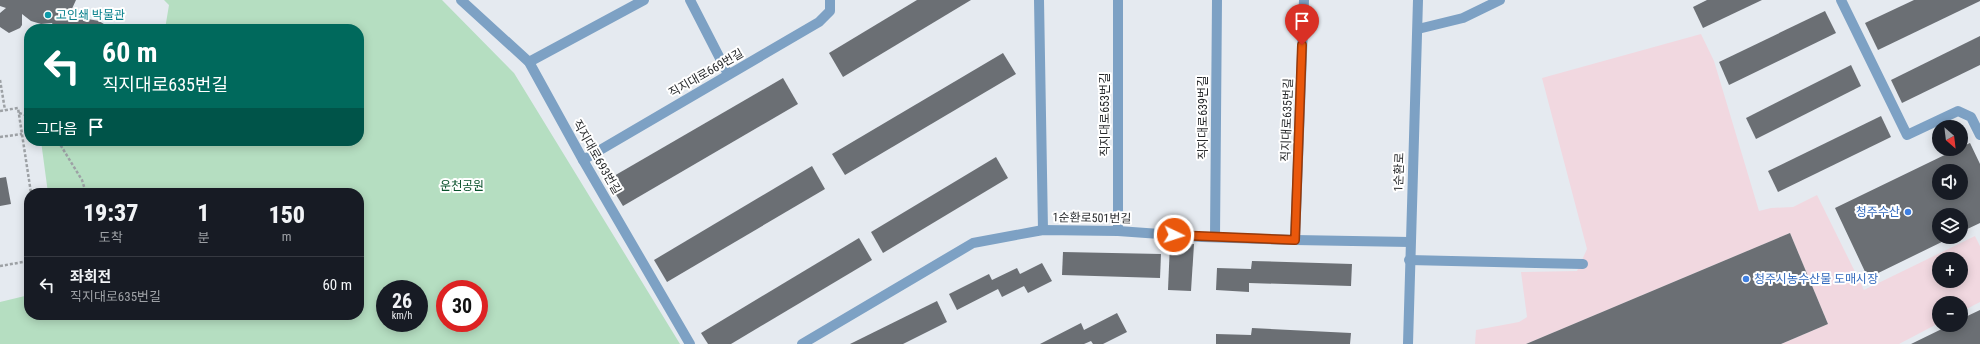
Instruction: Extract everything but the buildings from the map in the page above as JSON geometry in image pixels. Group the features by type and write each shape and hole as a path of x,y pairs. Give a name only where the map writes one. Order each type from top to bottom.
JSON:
{"street":[{"name":"직지대로693번길","path":"461,0 529,62 583,160 690,344"},
{"path":"529,62 644,0"},
{"path":"690,0 728,74"},
{"name":"직지대로669번길","path":"583,160 819,22 830,11 830,0"},
{"path":"1039,0 1043,230"},
{"name":"직지대로653번길","path":"1118,0 1118,231"},
{"name":"직지대로639번길","path":"1215,237 1217,0"},
{"name":"직지대로635번길","path":"1295,240 1304,0"},
{"name":"1순환로","path":"1408,344 1409,260 1418,0"},
{"path":"1418,28 1463,18 1500,0"},
{"path":"1840,0 1907,135 1958,111 1970,117 1980,135"},
{"name":"1순환로501번길","path":"802,344 973,243 1043,230 1118,231 1295,240 1410,242"},
{"path":"1409,260 1583,264"}],"path":[{"path":"0,80 5,110"},
{"path":"0,111 18,108 30,188"},
{"path":"19,113 24,114"},
{"path":"0,138 22,134"},
{"path":"61,146 82,180 84,188"},
{"path":"0,266 24,262"}],"shaded area":[{"path":"1701,34 1714,61 1759,211 1771,208 1793,207 1817,195 1864,290 1932,257 1932,288 1968,288 1968,252 1942,252 1959,244 1968,244 1968,239 1975,236 1980,246 1980,302 1968,308 1968,296 1932,296 1932,327 1899,344 1781,344 1828,324 1790,233 1526,344 1475,344 1476,330 1519,322 1527,317 1521,272 1577,271 1587,249 1542,78"}],"green space":[{"name":"운천공원","path":"164,0 442,0 514,73 680,344 0,344 0,302 24,296 24,320 364,320 364,188 47,188 42,146 364,146 364,24 166,24 169,5"}],"place":[{"name":"고인쇄 박물관","path":"48,15"},
{"name":"청주수산","path":"1908,212"},
{"name":"청주시농수산물 도매시장","path":"1746,279"}],"route":[{"path":"1174,235 1295,240 1302,45"}]}
